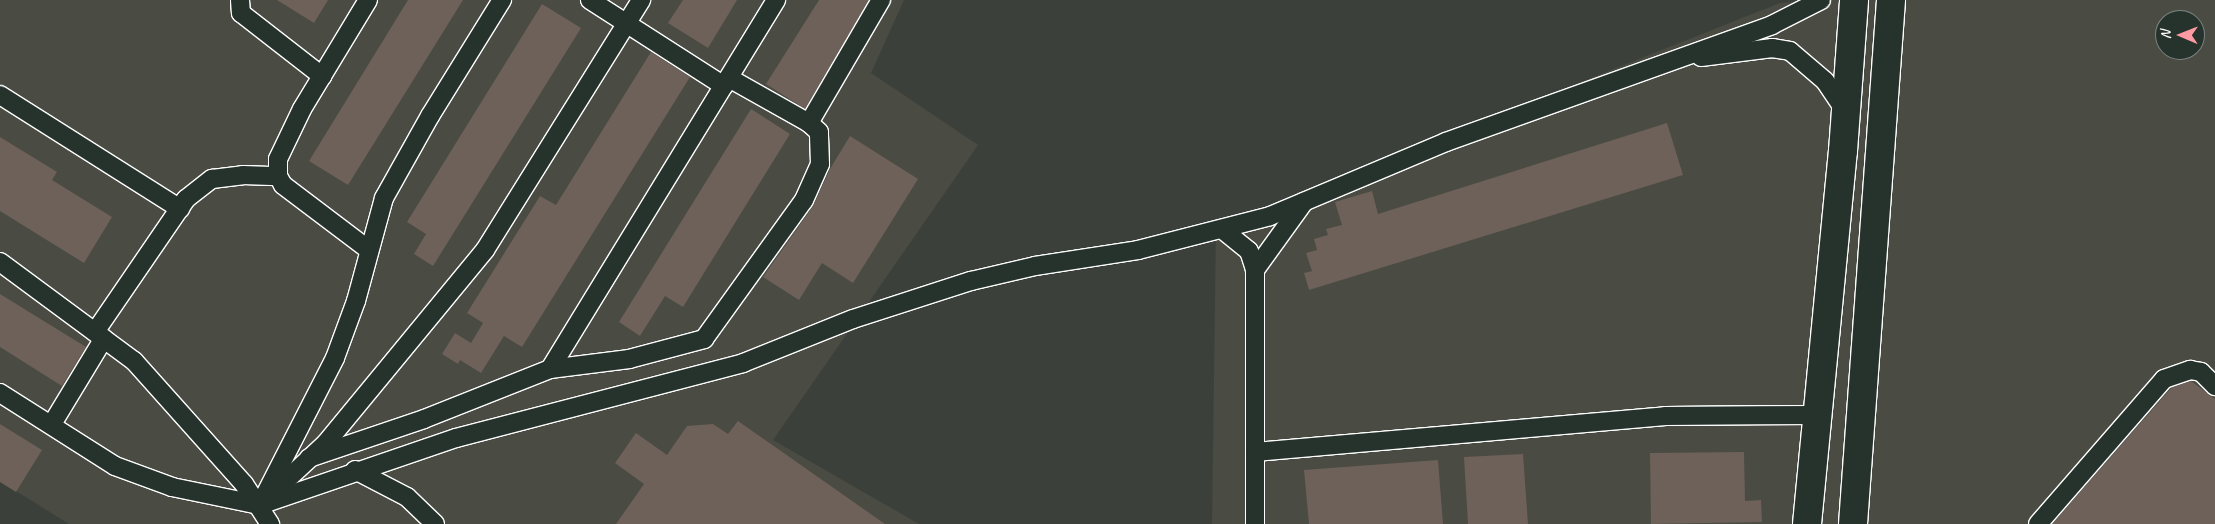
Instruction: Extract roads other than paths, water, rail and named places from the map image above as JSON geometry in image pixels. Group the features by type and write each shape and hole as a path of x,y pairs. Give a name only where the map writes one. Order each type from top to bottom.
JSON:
{"main road":[{"path":"1807,524 1846,112 1854,0"},
{"path":"1853,524 1891,0"}],"street":[{"path":"240,0 241,12 322,76"},
{"path":"368,0 322,76 278,158 278,176 282,185 369,250"},
{"path":"260,505 335,358 356,301 384,198 430,116 502,0"},
{"path":"310,458 424,418 550,369 629,359 704,339 804,200 816,178 821,147 819,132 809,123 726,82 626,24 590,0"},
{"path":"260,505 326,443 485,250 641,0"},
{"path":"550,369 776,0"},
{"path":"809,123 881,0"},
{"path":"0,393 116,466 172,486 260,505 355,470 465,435 743,363 853,319 970,281 1035,266 1138,250 1222,230 1304,201 1446,142 1772,25 1821,0"},
{"path":"1678,60 1772,48 1790,51 1825,81 1846,112"},
{"path":"0,95 180,209"},
{"path":"52,424 99,335 186,200 212,179 243,174 278,176"},
{"path":"1255,270 1304,201"},
{"path":"1222,230 1249,251 1255,270 1255,524"},
{"path":"0,262 134,360 260,505 270,524"},
{"path":"2038,524 2164,379 2190,370 2201,372 2215,386"},
{"path":"1254,452 1665,416 1816,415"},
{"path":"355,470 406,497 435,524"}]}
